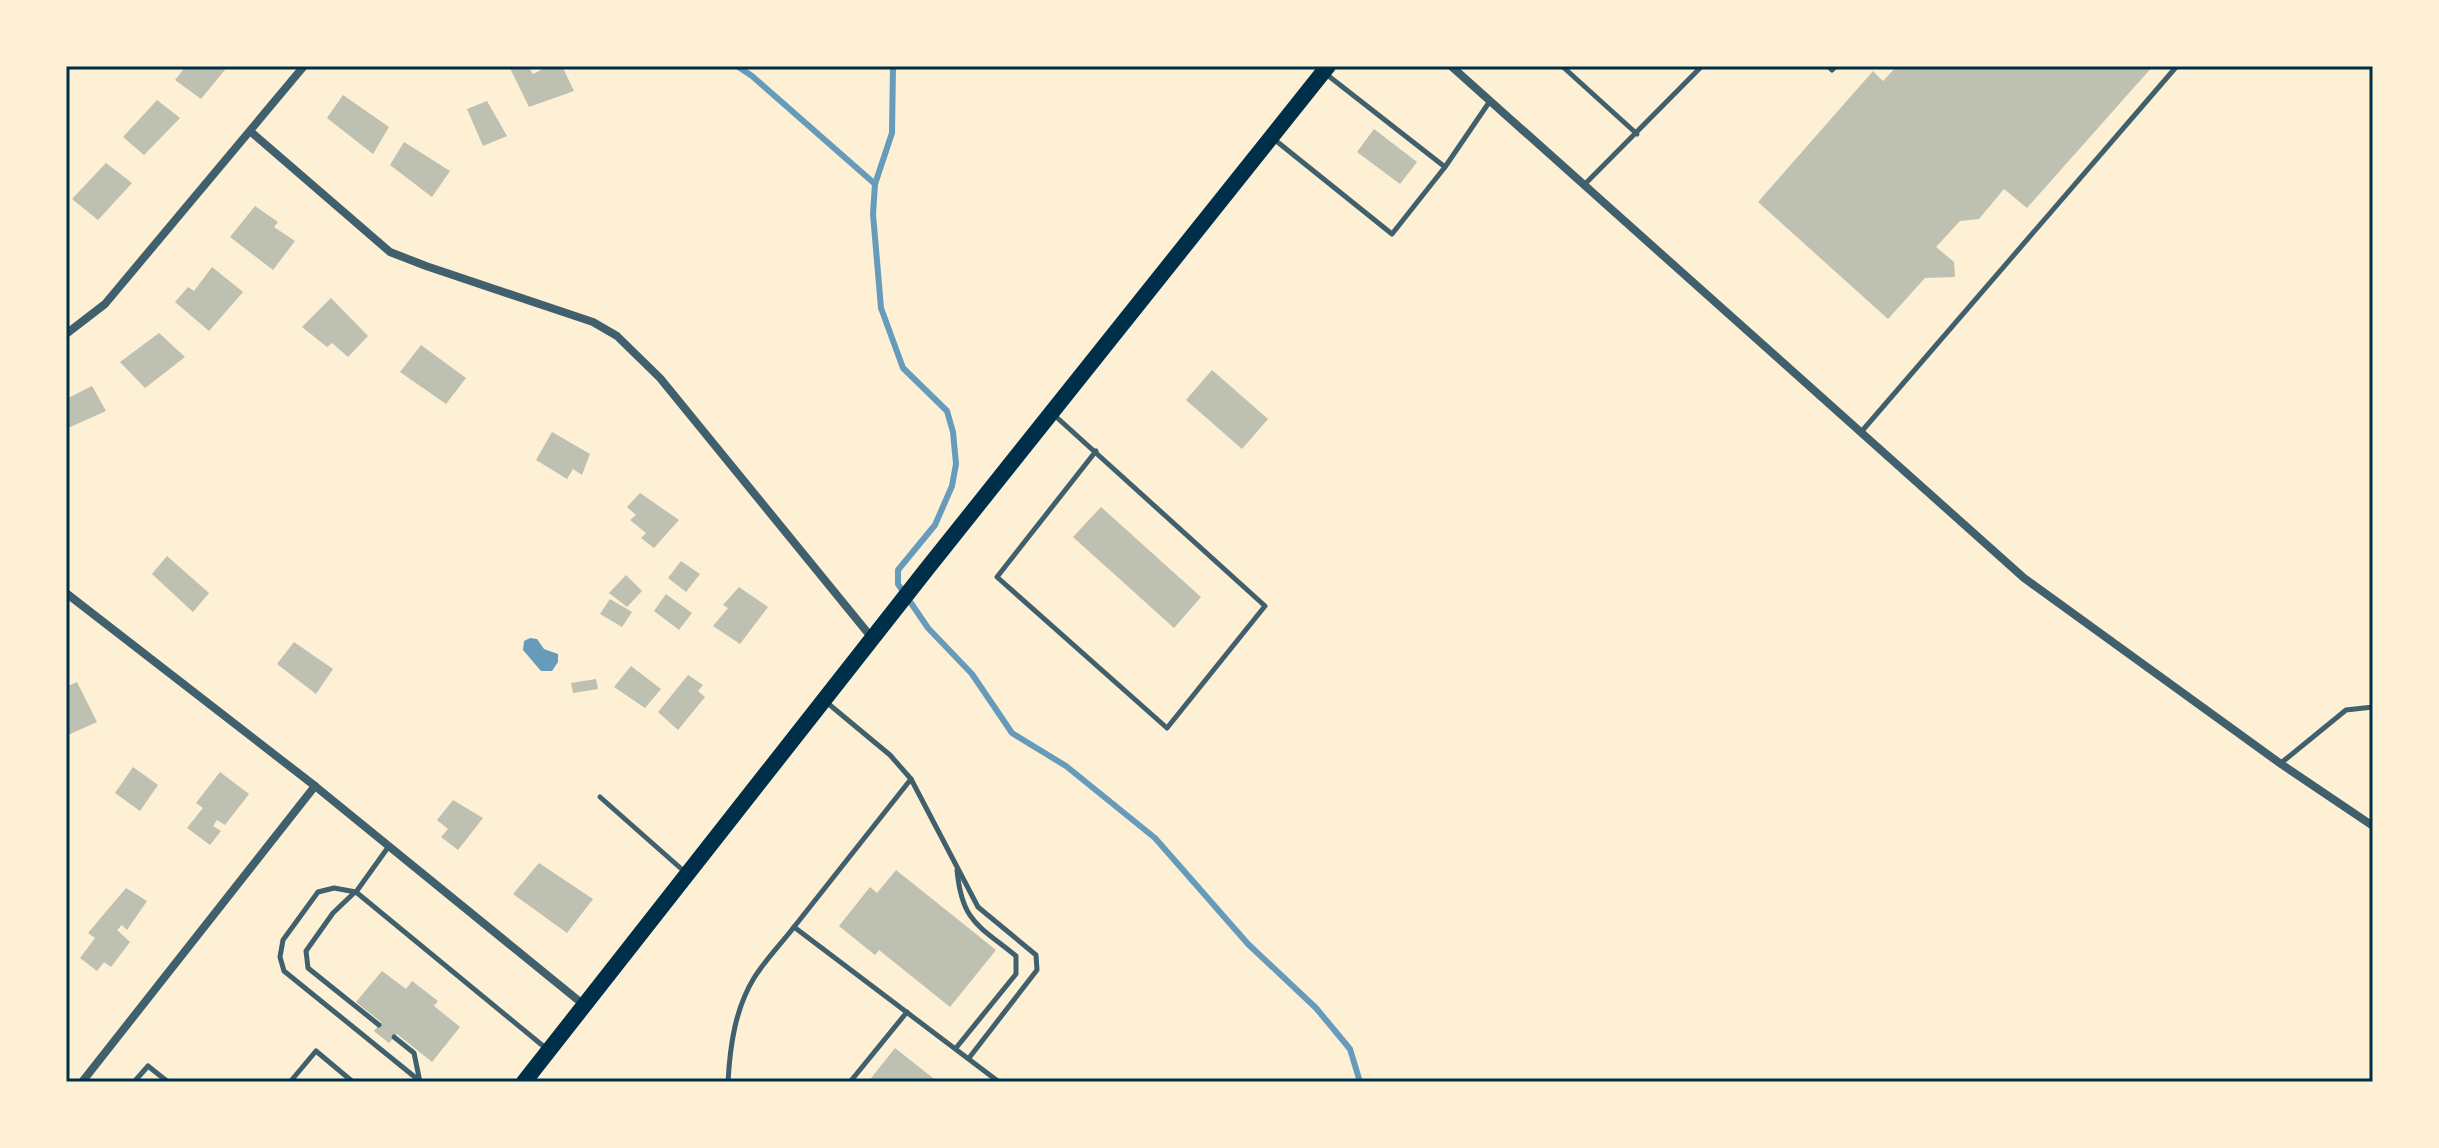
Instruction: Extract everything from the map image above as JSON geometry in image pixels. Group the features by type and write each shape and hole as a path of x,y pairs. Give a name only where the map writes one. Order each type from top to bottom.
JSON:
{"main road":[{"path":"524,1082 872,638 1326,69"}],"street":[{"path":"66,334 105,304 304,66"},
{"path":"1451,66 2024,578 2281,764 2373,826"},
{"path":"250,131 390,252 593,322 617,336 660,378 872,638"},
{"path":"66,593 315,786 584,1005"},
{"path":"82,1082 315,786"}],"lane":[{"path":"1562,66 1637,134"},
{"path":"1585,184 1702,66"},
{"path":"1828,66 1832,70 1836,66"},
{"path":"1862,431 2177,66"},
{"path":"1326,69 1445,167"},
{"path":"1271,137 1392,234 1445,167 1490,101"},
{"path":"1052,413 1096,451 1265,606 1167,728 997,577 1096,451"},
{"path":"824,700 890,755 911,779 978,907 1036,955 1037,970 969,1058"},
{"path":"2281,764 2346,710 2373,707"},
{"path":"728,1082 738,1012 754,977 911,779"},
{"path":"600,797 687,874"},
{"path":"379,1025 308,968 306,951 333,913 356,892 389,846"},
{"path":"956,865 960,899 971,919 1016,956 1016,974 956,1048"},
{"path":"421,1082 284,971 280,957 283,940 318,892 334,888 356,892 549,1050"},
{"path":"794,927 999,1082"},
{"path":"850,1082 907,1012"},
{"path":"394,1037 414,1053 421,1082"},
{"path":"290,1082 316,1051 353,1082"},
{"path":"134,1082 148,1066 168,1082"}],"water":[{"path":"537,639 544,649 558,654 558,662 552,671 541,671 523,650 524,641"}],"building":[{"path":"186,66 228,66 201,99 175,80"},
{"path":"509,66 528,66 533,74 549,66 562,66 574,91 529,107"},
{"path":"1897,66 2153,66 2027,208 2004,189 1979,219 1960,221 1936,247 1954,262 1955,277 1925,278 1888,319 1758,202 1873,71 1883,81"},
{"path":"343,95 389,127 373,154 327,118"},
{"path":"157,100 180,118 144,155 123,137"},
{"path":"487,101 507,136 483,146 467,109"},
{"path":"1374,129 1417,162 1400,184 1357,152"},
{"path":"404,142 450,171 432,197 390,165"},
{"path":"106,163 132,183 98,220 72,199"},
{"path":"255,206 278,222 274,227 295,241 273,270 230,237"},
{"path":"212,267 243,292 209,331 175,302 188,287 194,291"},
{"path":"331,298 368,336 348,357 332,343 327,347 302,327"},
{"path":"159,333 185,357 145,388 120,362"},
{"path":"421,345 466,378 446,404 400,372"},
{"path":"1212,370 1268,419 1242,449 1186,400"},
{"path":"92,386 106,411 66,429 66,399"},
{"path":"552,432 590,454 582,475 573,469 567,479 536,460"},
{"path":"640,493 679,520 654,548 641,538 646,533 630,520 636,515 627,507"},
{"path":"1101,507 1201,597 1174,628 1073,537"},
{"path":"167,556 209,593 193,612 152,574"},
{"path":"681,561 700,574 686,592 668,578"},
{"path":"626,575 642,591 627,607 609,593"},
{"path":"739,587 768,607 740,644 713,626 728,608 723,605"},
{"path":"666,594 692,613 679,630 654,611"},
{"path":"610,599 632,612 622,627 600,614"},
{"path":"294,642 333,669 316,694 277,664"},
{"path":"631,666 661,689 645,708 614,687"},
{"path":"688,675 703,685 698,691 705,697 678,730 658,712"},
{"path":"596,679 598,689 573,693 571,683"},
{"path":"77,682 97,722 68,735 66,687"},
{"path":"133,767 158,785 140,811 115,793"},
{"path":"220,772 249,794 225,825 217,820 213,826 221,831 210,845 187,828 203,808 196,803"},
{"path":"453,800 483,818 458,850 441,837 448,829 437,820"},
{"path":"539,863 593,899 567,933 513,894"},
{"path":"896,870 996,950 950,1007 879,950 875,955 839,926 870,887 877,893"},
{"path":"126,888 147,901 127,930 122,925 117,930 130,942 111,967 104,962 97,971 80,958 95,938 88,933"},
{"path":"382,971 406,989 412,981 438,1001 434,1006 460,1027 432,1062 397,1034 389,1043 374,1031 381,1022 356,1002"},
{"path":"895,1048 938,1082 868,1082"}],"waterway":[{"path":"737,66 875,184"},
{"path":"893,66 892,133 875,184 873,214 881,308 903,368 947,411 956,464 952,486 935,525 898,570 898,584 928,628 972,674 1012,733 1066,766 1155,838 1248,944 1316,1008 1350,1049 1360,1082"}]}
